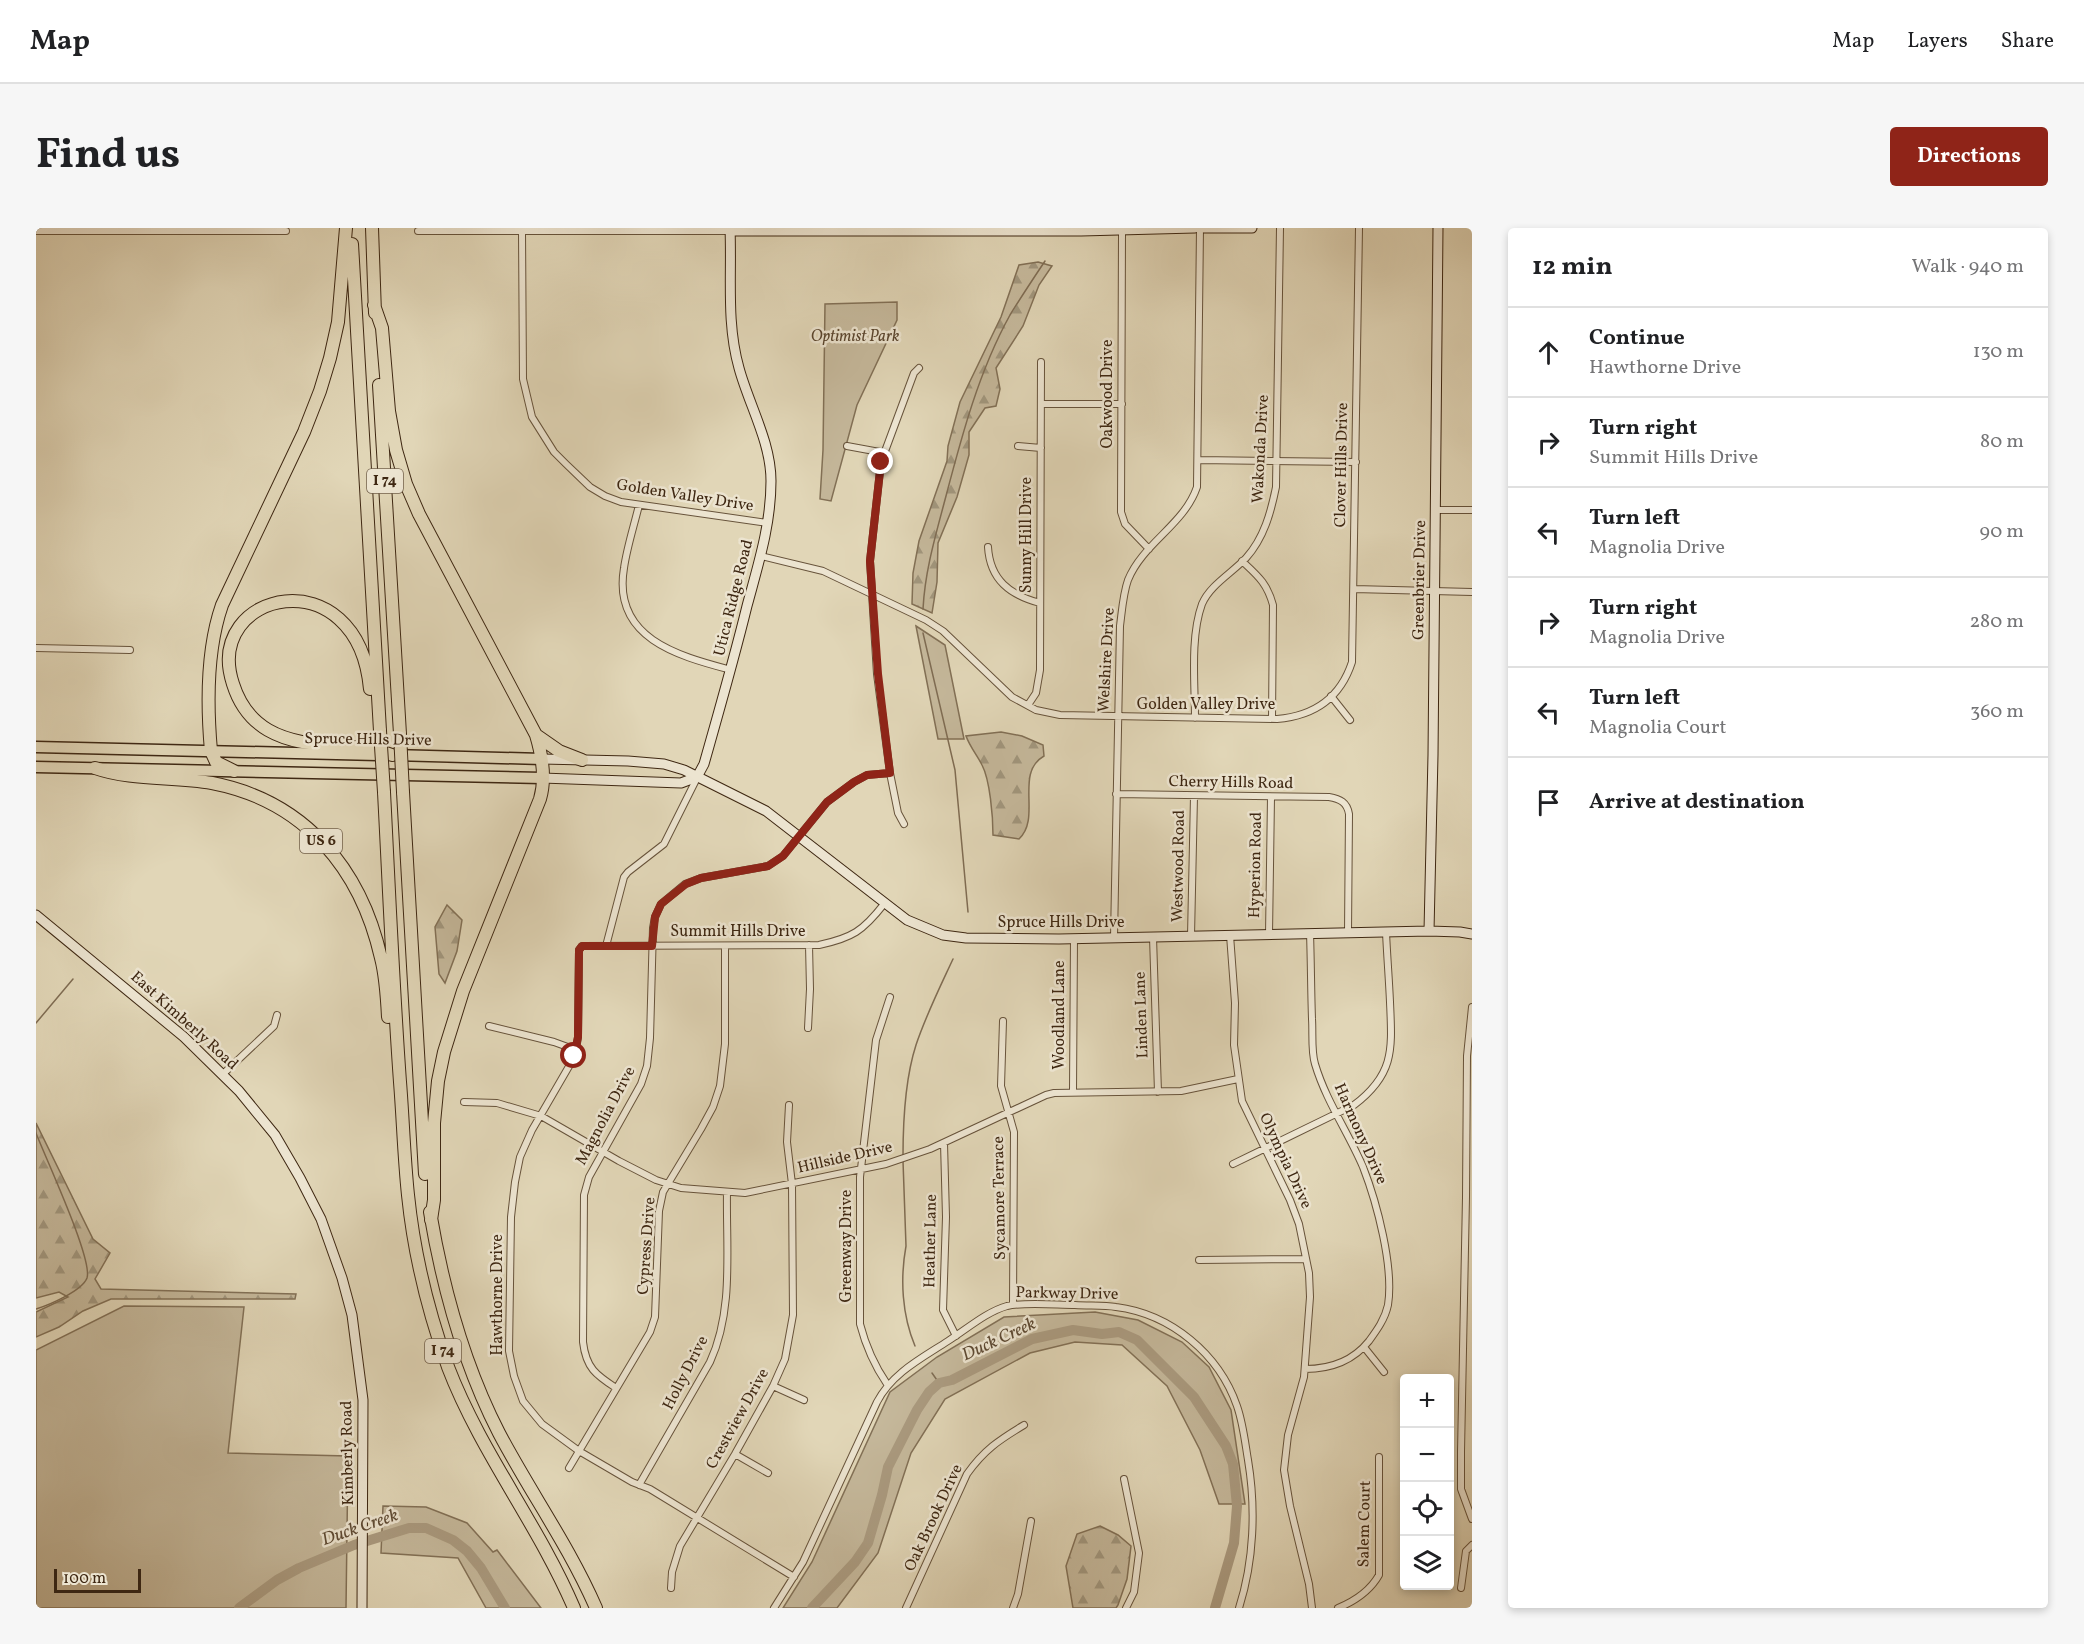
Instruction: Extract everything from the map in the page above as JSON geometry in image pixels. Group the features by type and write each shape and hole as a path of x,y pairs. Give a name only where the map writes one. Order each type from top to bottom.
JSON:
{"highway":[{"path":"234,771 216,762 211,751 211,658 217,618 304,432 320,391 338,322 346,228"},
{"name":"I 74","path":"352,228 377,732 387,757 384,792 405,1160 412,1227 422,1279 449,1368 479,1436 551,1562 574,1608"},
{"name":"I 74","path":"372,228 374,305 424,1152 431,1220 450,1306 479,1390 500,1434 560,1535 596,1608"},
{"path":"374,305 382,328 393,434 406,484 419,514 536,735 542,759 540,799 467,982 444,1052 435,1112 434,1200 431,1220"},
{"path":"377,732 363,654 353,634 341,621 318,606 293,600 275,602 266,606 244,622 232,644 230,671 237,696 255,720 277,735 293,740 377,749 387,757"},
{"path":"536,735 559,751 582,760"},
{"name":"US 6","path":"95,768 112,774 186,780 235,789 254,795 282,809 315,835 347,872 372,923 384,974 392,1052 399,1066"}],"main road":[{"path":"730,230 1195,228"},
{"path":"1202,228 1252,228"},
{"name":"Greenbrier Drive","path":"1429,931 1438,228"},
{"name":"Utica Ridge Road","path":"697,777 704,764 761,556 768,523 771,480 767,456 733,342 730,299 730,230"},
{"name":"Spruce Hills Drive","path":"36,747 628,761 664,764 684,770 766,812 907,920 943,934 966,938 1114,938 1429,931 1472,934"},
{"name":"Spruce Hills Drive","path":"36,767 681,783 697,777"},
{"name":"East Kimberly Road","path":"36,915 184,1037 223,1074 275,1135 321,1219 332,1248 356,1334"},
{"name":"Kimberly Road","path":"356,1334 363,1400 362,1608"}],"street":[{"name":"Welshire Drive","path":"1114,938 1120,626 1128,580 1149,549 1180,517 1194,497 1197,487 1202,228"},
{"name":"Wakonda Drive","path":"1195,718 1196,636 1202,604 1208,594 1242,561 1255,544 1270,513 1276,487 1280,228"},
{"name":"Clover Hills Drive","path":"1331,696 1347,678 1352,662 1359,228"},
{"path":"418,231 730,230"},
{"name":"Oakwood Drive","path":"1122,230 1121,512 1125,524 1149,549"},
{"path":"36,231 286,231"},
{"name":"Golden Valley Drive","path":"522,231 522,367 532,417 554,452 590,487 621,502 768,523"},
{"name":"Sunny Hill Drive","path":"1028,705 1036,693 1040,670 1041,363"},
{"path":"904,824 898,813 890,773 878,674 870,547 878,476 914,373 919,368"},
{"path":"1041,404 1122,404"},
{"path":"847,446 885,453"},
{"path":"1018,446 1041,448"},
{"path":"1198,460 1356,462"},
{"path":"639,505 623,581 624,596 634,621 643,632 667,650 731,670"},
{"path":"1436,510 1472,510"},
{"path":"988,546 989,559 997,577 1008,589 1022,598 1040,603"},
{"name":"Golden Valley Drive","path":"761,556 823,571 906,609 943,631 1012,697 1036,710 1060,716 1272,719 1298,717 1317,709 1331,696"},
{"path":"1242,561 1260,577 1269,589 1273,605 1272,719"},
{"path":"1354,589 1472,592"},
{"path":"36,648 130,650"},
{"path":"1331,696 1350,720"},
{"name":"Magnolia Drive","path":"616,1388 600,1378 590,1368 585,1355 583,1342 584,1196 589,1176 641,1084 647,1066 655,917 661,904 686,884 701,878 768,866 783,856 827,802 867,775 890,773"},
{"name":"Utica Ridge Road","path":"606,946 624,877 664,844 697,777"},
{"name":"Cherry Hills Road","path":"1116,794 1329,797 1343,802 1348,807 1349,814 1348,932"},
{"name":"Westwood Road","path":"1191,936 1194,796"},
{"name":"Hyperion Road","path":"1269,934 1271,797"},
{"name":"Summit Hills Drive","path":"579,950 582,946 828,943 851,936 863,929 884,904"},
{"path":"1233,1164 1336,1114 1370,1094 1380,1080 1388,1062 1392,1041 1386,932"},
{"name":"Harmony Drive","path":"1305,1369 1327,1368 1348,1360 1364,1347 1383,1320 1388,1305 1387,1256 1374,1200 1363,1167 1336,1114 1315,1062 1310,933"},
{"name":"Olympia Drive","path":"1230,935 1235,1003 1234,1045 1242,1101 1290,1200 1299,1224 1306,1258 1310,1297 1305,1369 1288,1435 1284,1470 1290,1506 1309,1584 1312,1608"},
{"name":"Linden Lane","path":"1153,937 1158,1092"},
{"name":"Woodland Lane","path":"1073,1092 1074,938"},
{"path":"808,1028 809,945"},
{"name":"Cypress Drive","path":"569,1468 650,1332 654,1317 659,1211 663,1192 709,1114 720,1086 725,1044 725,946"},
{"name":"Hawthorne Drive","path":"579,950 576,1050 520,1157 515,1182 512,1217 510,1351 514,1376 523,1401 542,1424 579,1451 698,1518 794,1576"},
{"name":"Greenway Drive","path":"887,1384 874,1365 865,1345 860,1324 861,1170 876,1040 890,997"},
{"path":"1472,1007 1469,1056 1469,1197 1461,1489 1472,1519"},
{"path":"223,1074 274,1026 277,1015"},
{"name":"Sycamore Terrace","path":"1003,1021 1001,1086 1014,1132 1013,1305"},
{"path":"489,1026 554,1042 576,1050"},
{"name":"Hillside Drive","path":"464,1102 504,1104 541,1116 656,1180 668,1184 681,1188 745,1193 886,1164 944,1143 1046,1095 1073,1092 1158,1092 1191,1089 1238,1079"},
{"name":"Crestview Drive","path":"671,1588 672,1572 680,1546 735,1454 773,1386 785,1359 793,1315 792,1184 787,1142 789,1105"},
{"name":"Heather Lane","path":"944,1143 946,1217 943,1310 956,1336"},
{"name":"Holly Drive","path":"639,1485 711,1362 719,1343 725,1314 727,1192"},
{"path":"1199,1260 1306,1258"},
{"name":"Parkway Drive","path":"774,1608 803,1562 887,1384 909,1366 993,1312 1013,1305 1115,1306 1138,1312 1166,1323 1184,1334 1215,1364 1237,1407 1253,1498 1250,1565 1239,1608"},
{"path":"1364,1347 1384,1372"},
{"path":"773,1386 804,1400"},
{"name":"Oak Brook Drive","path":"906,1608 959,1496 967,1474 978,1458 992,1445 1024,1425"},
{"path":"735,1454 768,1473"},
{"name":"Salem Court","path":"1338,1608 1355,1601 1374,1584 1379,1575 1379,1457"},
{"path":"1124,1479 1139,1553 1134,1592 1126,1608"},
{"path":"1012,1608 1018,1594 1031,1521"},
{"path":"1461,1588 1466,1551 1472,1545"}],"green space":[{"path":"1038,262 1052,266 1039,285 1023,326 996,368 1000,389 996,406 985,408 969,432 969,455 957,497 938,543 937,582 932,613 912,604 913,573 919,541 947,461 948,446 960,402 1001,317 1019,265"},
{"name":"Optimist Park","path":"897,302 897,320 857,405 831,501 820,499 825,304"},
{"path":"916,626 945,645 964,739 938,739"},
{"path":"1001,732 1022,736 1043,745 1044,756 1035,764 1031,773 1028,820 1019,839 993,835 992,809 985,772 966,736"},
{"path":"447,905 462,920 457,951 445,983 439,974 435,927"},
{"path":"36,1123 93,1239 110,1253 95,1279 101,1289 296,1294 295,1299 111,1299 83,1311 59,1327 36,1337 36,1312 68,1297 59,1292 36,1298"},
{"path":"124,1306 244,1307 228,1453 348,1456 346,1608 36,1608 36,1350"},
{"path":"1095,1312 1138,1320 1182,1342 1209,1367 1231,1410 1245,1504 1219,1504 1200,1450 1167,1386 1122,1345 1075,1342 1030,1353 945,1399 911,1453 878,1553 837,1608 783,1608 812,1562 890,1392 937,1357 1004,1317"},
{"path":"383,1506 426,1507 467,1523 493,1552 497,1550 541,1608 486,1608 458,1558 381,1553"},
{"path":"1100,1526 1118,1535 1131,1546 1127,1579 1116,1608 1073,1608 1066,1566 1077,1534"}],"waterway":[{"path":"923,609 926,580 935,538 958,450 980,381 1010,315 1045,261"},
{"path":"923,633 955,770 968,912"},
{"path":"903,1156 905,1100 912,1058 933,1001 953,959"},
{"path":"36,1023 73,979"},
{"path":"36,1133 76,1230 87,1267 87,1278 79,1288 57,1301 36,1309"},
{"path":"903,1161 906,1246 903,1297 907,1322 915,1346"},
{"name":"Duck Creek","path":"812,1608 855,1562 868,1543 888,1467 917,1410 929,1392 939,1383 952,1380 1032,1339 1073,1330 1102,1334 1119,1332 1137,1340 1194,1397 1226,1446 1233,1464 1237,1506 1234,1543 1215,1608"},
{"path":"932,1373 939,1383"},
{"name":"Duck Creek","path":"239,1608 277,1580 299,1568 354,1545 409,1528 426,1528 453,1540 467,1551 481,1568 505,1608"}],"route":[{"path":"574,1056 578,1037 577,976 579,950 582,946 652,946 655,917 661,904 686,884 701,878 768,866 783,856 827,802 867,775 890,773 878,674 870,561 881,462"}]}
